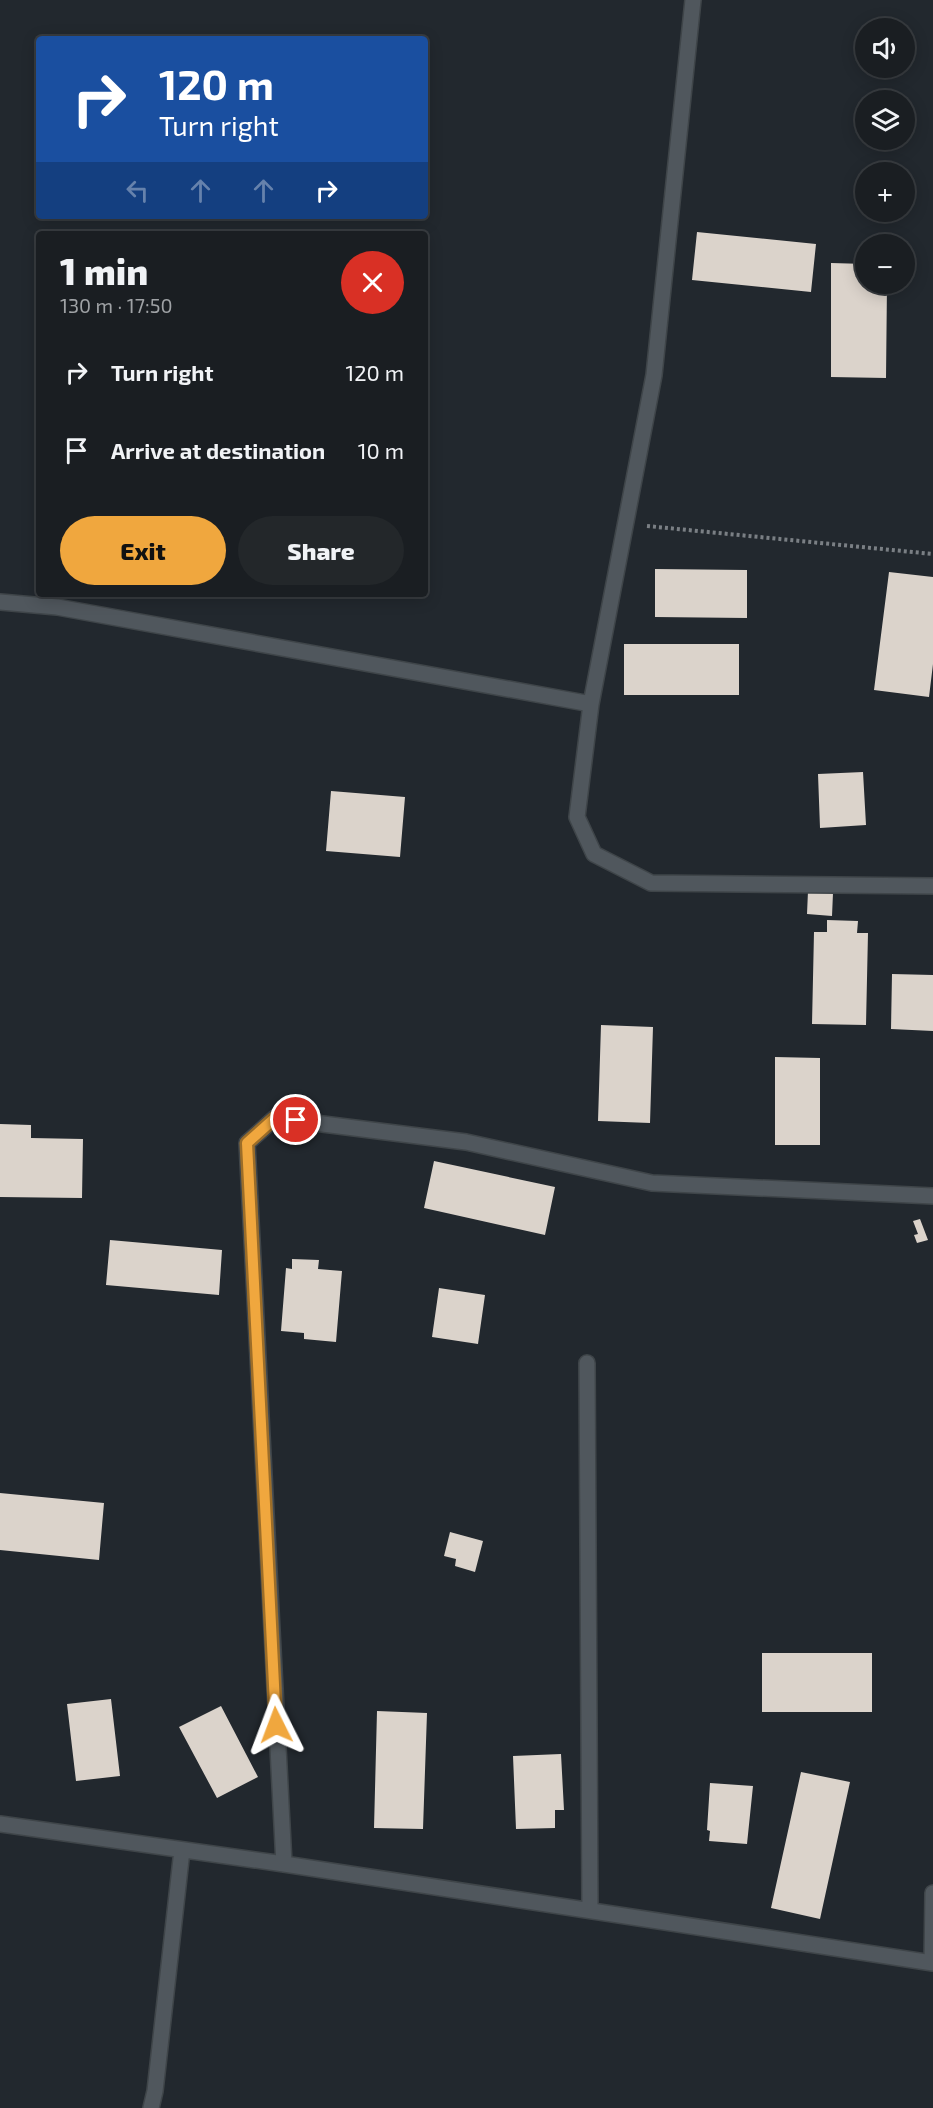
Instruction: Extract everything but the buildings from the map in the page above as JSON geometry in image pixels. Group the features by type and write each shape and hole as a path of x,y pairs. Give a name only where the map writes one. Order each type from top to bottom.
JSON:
{"street":[{"path":"693,0 654,375 591,704 577,818 594,854 651,883 933,886"},
{"path":"0,602 57,607 591,704"},
{"path":"284,1864 247,1143 275,1118 466,1142 652,1183 933,1196"},
{"path":"587,1363 590,1910"},
{"path":"0,1824 284,1864 932,1963 933,1893"},
{"path":"151,2108 155,2091 182,1850"}],"path":[{"path":"625,524 933,554"}],"route":[{"path":"276,1725 247,1143 275,1118 296,1120"}]}
